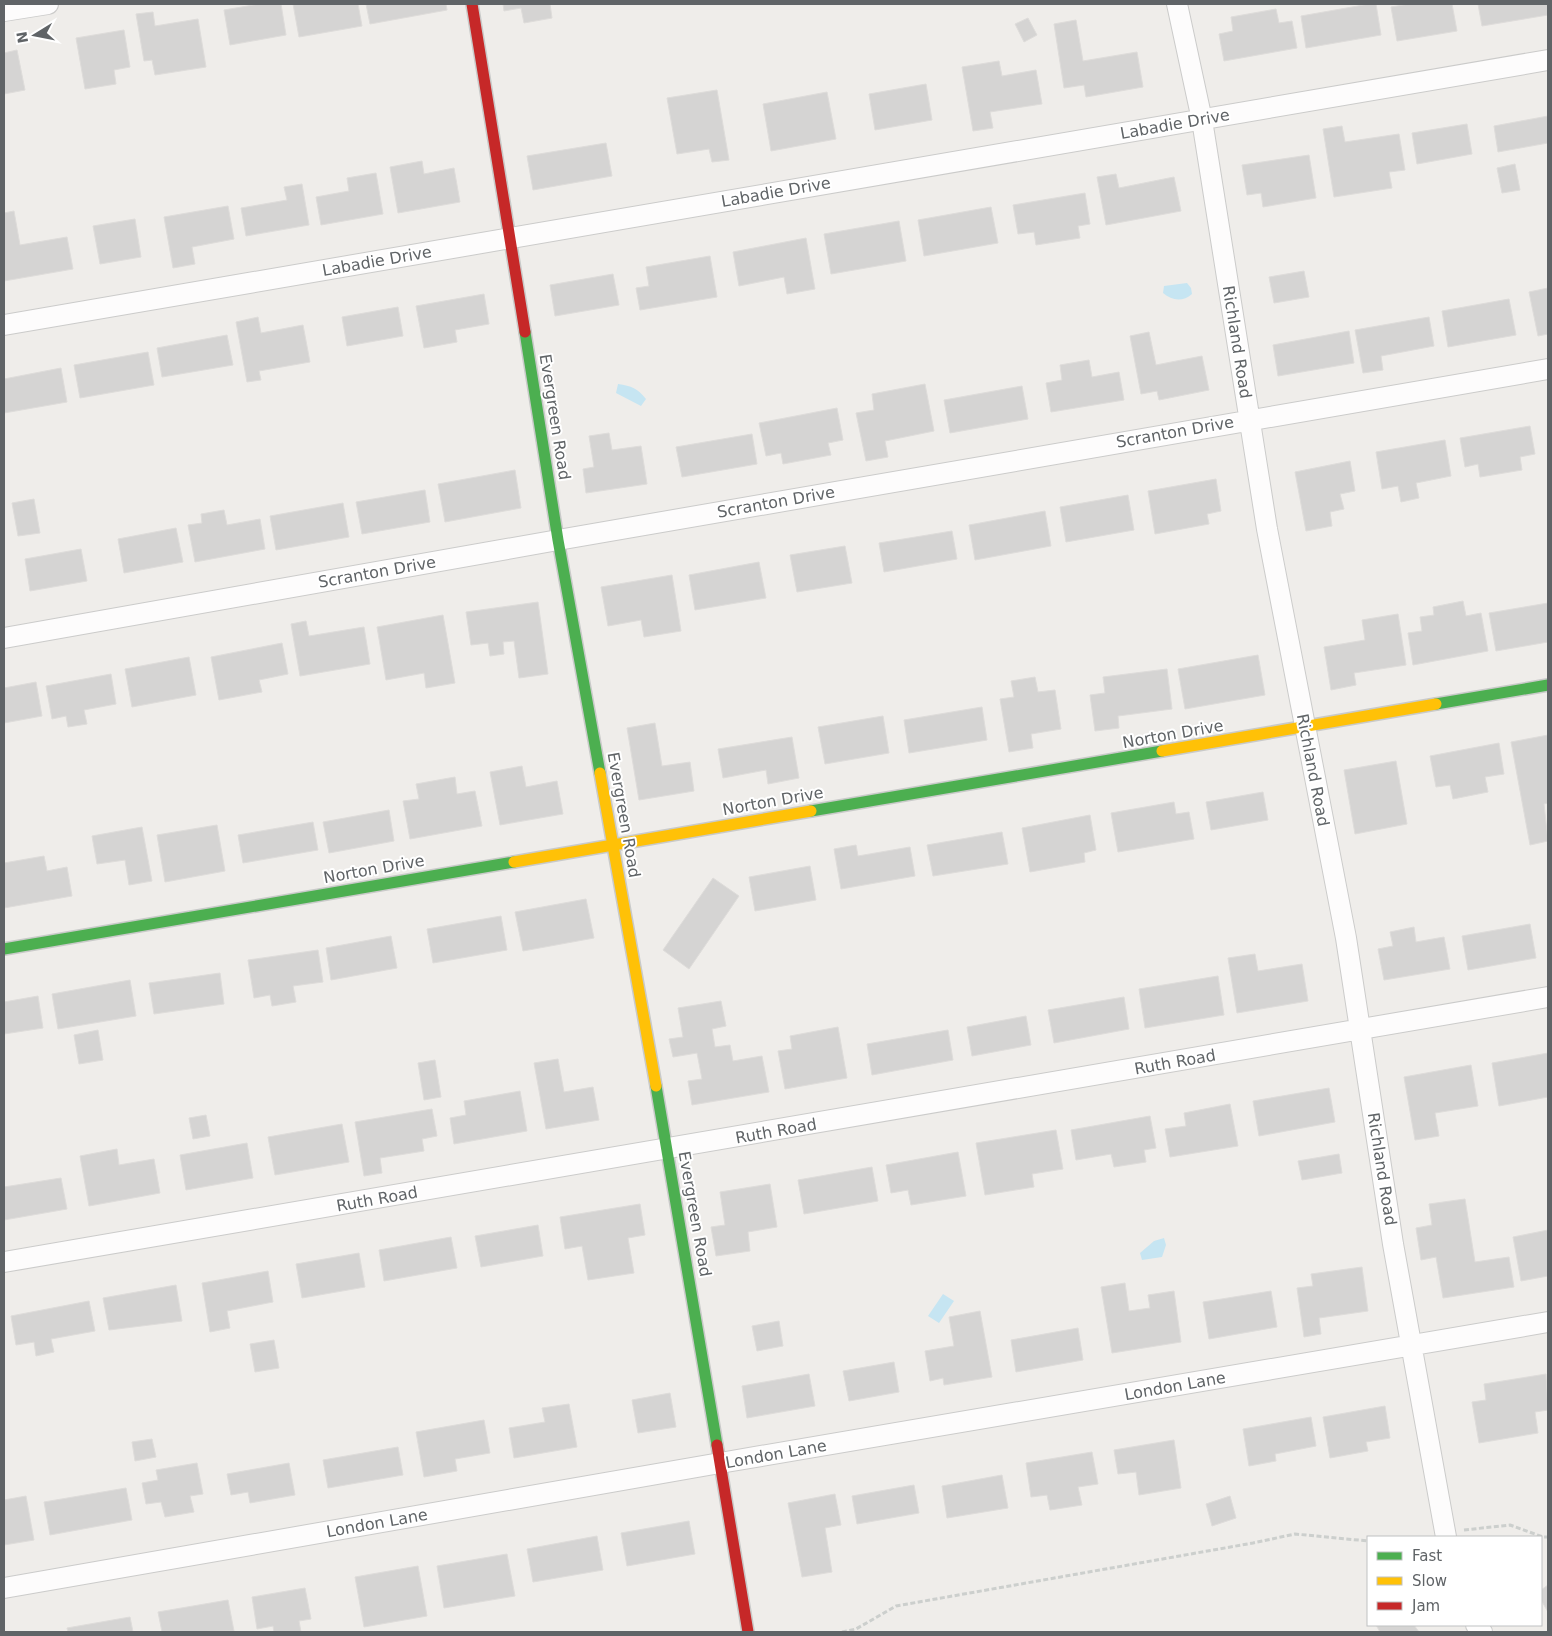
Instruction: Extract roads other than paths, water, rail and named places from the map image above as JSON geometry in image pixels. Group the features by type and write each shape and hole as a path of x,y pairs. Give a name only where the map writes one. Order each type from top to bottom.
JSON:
{"street":[{"path":"4,12 48,4"},
{"name":"Evergreen Road","path":"472,4 558,540 667,1150 748,1632"},
{"name":"Richland Road","path":"1178,4 1202,120 1267,529 1346,938 1393,1244 1413,1345 1446,1536"},
{"name":"Labadie Drive","path":"4,325 1548,60"},
{"name":"Scranton Drive","path":"4,638 1548,369"},
{"name":"Norton Drive","path":"4,949 1548,685"},
{"name":"Ruth Road","path":"4,1262 667,1150 1548,997"},
{"name":"London Lane","path":"4,1588 720,1463 1548,1322"}],"water":[{"path":"1187,283 1191,288 1192,294 1189,297 1174,299 1163,293 1164,286"},
{"path":"618,384 631,387 640,392 646,399 641,406 616,393"},
{"path":"1164,1238 1166,1245 1162,1257 1142,1260 1140,1253 1154,1241"},
{"path":"943,1294 954,1301 939,1323 928,1316"}]}
